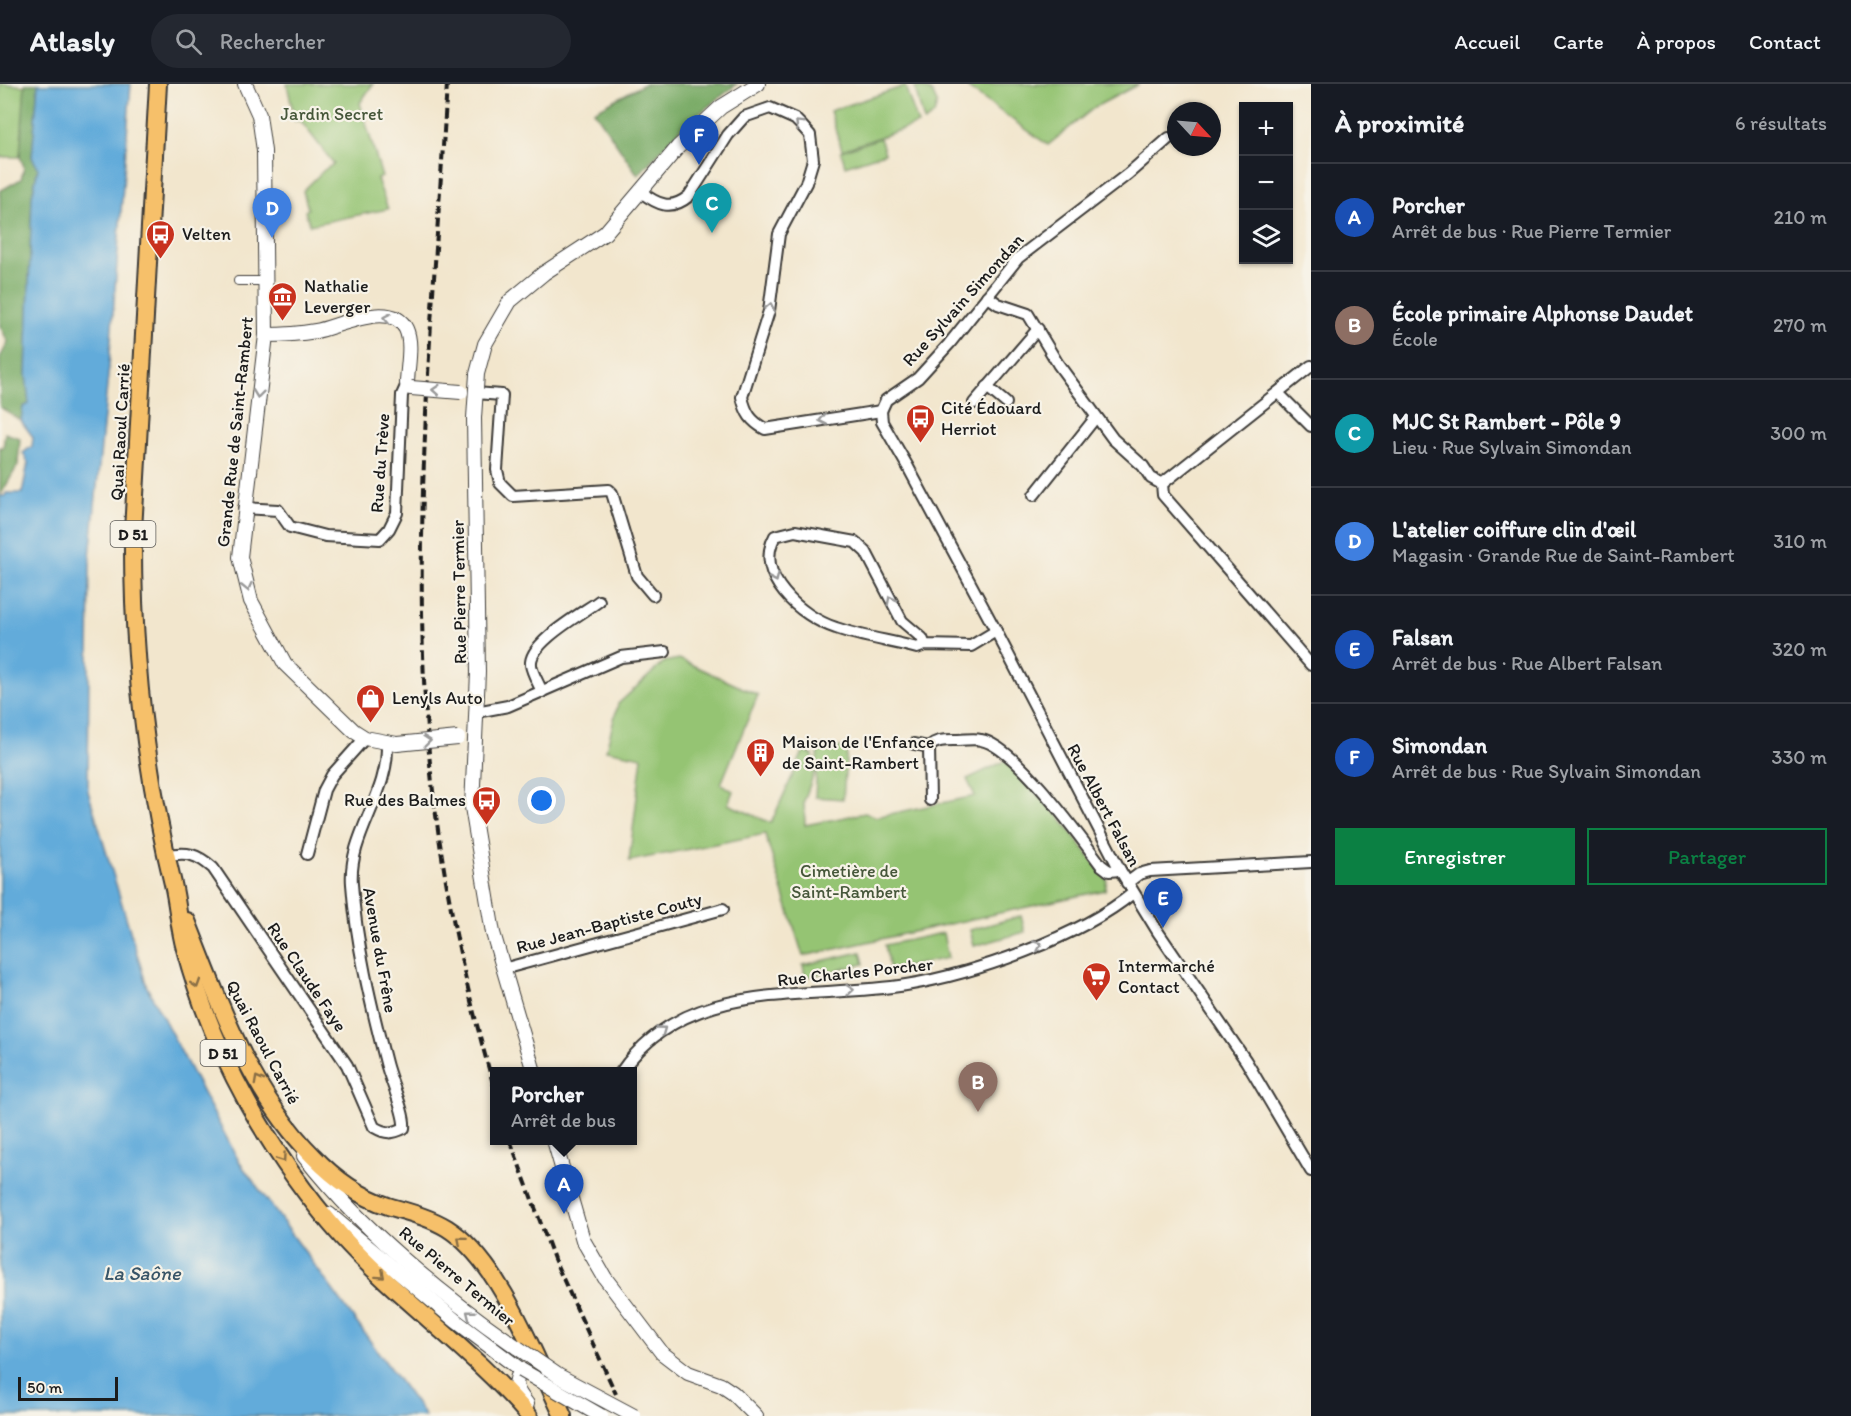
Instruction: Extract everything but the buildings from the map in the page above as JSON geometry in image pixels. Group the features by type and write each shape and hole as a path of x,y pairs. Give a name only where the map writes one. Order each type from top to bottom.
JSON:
{"main road":[{"name":"Quai Raoul Carrié","path":"158,84 134,531 133,605 148,769 184,947 218,1043 256,1116 280,1155 314,1201 367,1262 476,1358 529,1416"},
{"name":"Quai Raoul Carrié","path":"173,886 212,987 234,1034 288,1130 347,1188 385,1205 421,1216 448,1229 469,1247 490,1271 563,1416"}],"street":[{"name":"Grande Rue de Saint-Rambert","path":"245,84 259,115 264,151 266,336 240,556 251,601 259,620 285,664 344,722 365,738 392,744 475,738"},
{"name":"Rue Pierre Termier","path":"533,1067 493,933 472,807 478,672 468,392 485,344 510,301 537,278 605,233 678,147 721,107 758,84"},
{"path":"641,192 652,201 670,207 680,204 689,196 728,135 744,117 770,108 801,124 810,135 813,160 806,183 779,234 769,311 742,397 745,410 752,421 765,429 880,411"},
{"name":"Rue Sylvain Simondan","path":"880,411 886,400 918,378 1033,245 1128,174 1167,141"},
{"path":"238,281 265,281"},
{"path":"987,297 998,304 1028,314 1113,439 1151,478 1162,484"},
{"path":"266,336 319,331 366,316 391,316 406,328 409,386 502,395 497,470 500,483 513,496 609,490 612,493 637,576 653,595"},
{"path":"974,403 1038,329"},
{"path":"1162,484 1311,366"},
{"name":"Rue du Trève","path":"244,508 278,510 290,527 326,537 380,538 390,529 397,513 402,396 409,386"},
{"path":"987,387 1006,403"},
{"path":"1278,393 1311,426"},
{"name":"Rue Albert Falsan","path":"880,411 882,422 996,631 1127,883 1246,1061 1311,1171"},
{"path":"1034,495 1096,417"},
{"path":"1162,484 1163,495 1311,665"},
{"path":"925,645 922,638 902,621 866,552 855,542 795,531 775,536 769,547 768,560 784,595 834,628 917,648 925,645 971,646 996,631"},
{"path":"542,692 531,665 533,654 541,643 599,601"},
{"path":"476,712 508,706 621,657 665,652"},
{"path":"307,854 324,790 332,775 365,738"},
{"path":"928,747 944,740 983,740 1004,752 1048,797 1101,865 1109,871 1120,870"},
{"name":"Avenue du Frêne","path":"392,744 384,781 356,850 351,881 362,952 382,1047 392,1088 405,1119 404,1128"},
{"path":"914,744 928,747"},
{"path":"928,747 930,800"},
{"name":"Rue Claude Faye","path":"165,856 188,852 201,857 213,868 347,1065 374,1127 384,1133 393,1133 404,1128"},
{"path":"1127,883 1140,874 1150,872 1311,862"},
{"name":"Rue Charles Porcher","path":"625,1067 646,1043 676,1020 703,1008 731,1001 904,986 955,976 1005,959 1068,931 1133,893"},
{"name":"Rue Jean-Baptiste Couty","path":"503,969 723,909"},
{"name":"Rue Pierre Termier","path":"288,1130 321,1178 363,1221 468,1313 559,1376 634,1416"},
{"path":"555,1145 583,1240 605,1278 662,1353 688,1373 721,1385 754,1415"},
{"name":"Rue Pierre Termier","path":"314,1201 456,1321 521,1370 601,1416"},
{"path":"363,1221 372,1209 385,1205"},
{"name":"Rue Pierre Termier","path":"363,1221 364,1236 387,1261"},
{"name":"Rue Pierre Termier","path":"521,1370 528,1366 559,1376"},
{"path":"521,1370 515,1379 516,1389 535,1416"}],"green space":[{"path":"0,84 27,86 20,157 0,157"},
{"path":"25,84 38,84 32,157 38,168 32,196 26,374 29,404 23,407 21,421 0,407 0,358 8,342 0,326 0,191 21,179 24,167 20,157"},
{"name":"Jardin Secret","path":"287,84 373,84 360,103 382,177 377,179 388,209 310,225 305,211 308,209 303,191 324,170 334,164 300,120 295,121"},
{"path":"644,84 737,84 683,126 638,175 594,111"},
{"path":"969,84 1139,84 1095,107 1048,145 968,88"},
{"path":"905,86 918,124 842,150 830,111"},
{"path":"921,87 932,92 937,103 934,115 924,122 915,88"},
{"path":"880,138 885,153 845,166 841,151"},
{"path":"5,433 20,438 18,465 0,496 0,447 3,448"},
{"name":"Cimetière de Saint-Rambert","path":"679,659 758,695 721,784 733,791 728,804 771,823 804,750 813,755 815,771 804,801 805,825 865,813 876,817 975,796 967,779 1005,761 1059,816 1107,880 1105,890 803,956 765,834 629,861 642,757 606,750 618,704 664,662"},
{"path":"818,746 847,748 843,799 815,797"},
{"path":"1021,916 1025,932 974,946 970,930"},
{"path":"943,933 948,958 890,970 885,945"},
{"path":"861,952 864,964 805,977 803,965"}],"water":[{"name":"La Saône","path":"38,84 131,84 109,366 90,557 88,791 147,987 240,1163 425,1416 0,1416 0,496 5,496 6,493 22,493 28,463 23,453 32,446 33,437 21,421 23,407 29,404 26,374 32,196 38,168 32,157"}],"railway":[{"path":"447,84 424,456 422,531 424,680 432,784 447,887 468,990 490,1072"},
{"path":"512,1145 554,1259 616,1394"}],"place":[{"name":"Simondan","path":"699,165"},
{"name":"MJC St Rambert - Pôle 9","path":"712,233"},
{"name":"L'atelier coiffure clin d'œil","path":"272,238"},
{"name":"Velten","path":"161,260"},
{"name":"Nathalie Leverger","path":"283,322"},
{"name":"Cité Édouard Herriot","path":"920,444"},
{"name":"Lenyls Auto","path":"371,724"},
{"name":"Maison de l'Enfance de Saint-Rambert","path":"761,778"},
{"name":"Rue des Balmes","path":"487,826"},
{"name":"Falsan","path":"1163,928"},
{"name":"Intermarché Contact","path":"1097,1002"},
{"name":"École primaire Alphonse Daudet","path":"978,1112"},
{"name":"Porcher","path":"564,1214"}]}
